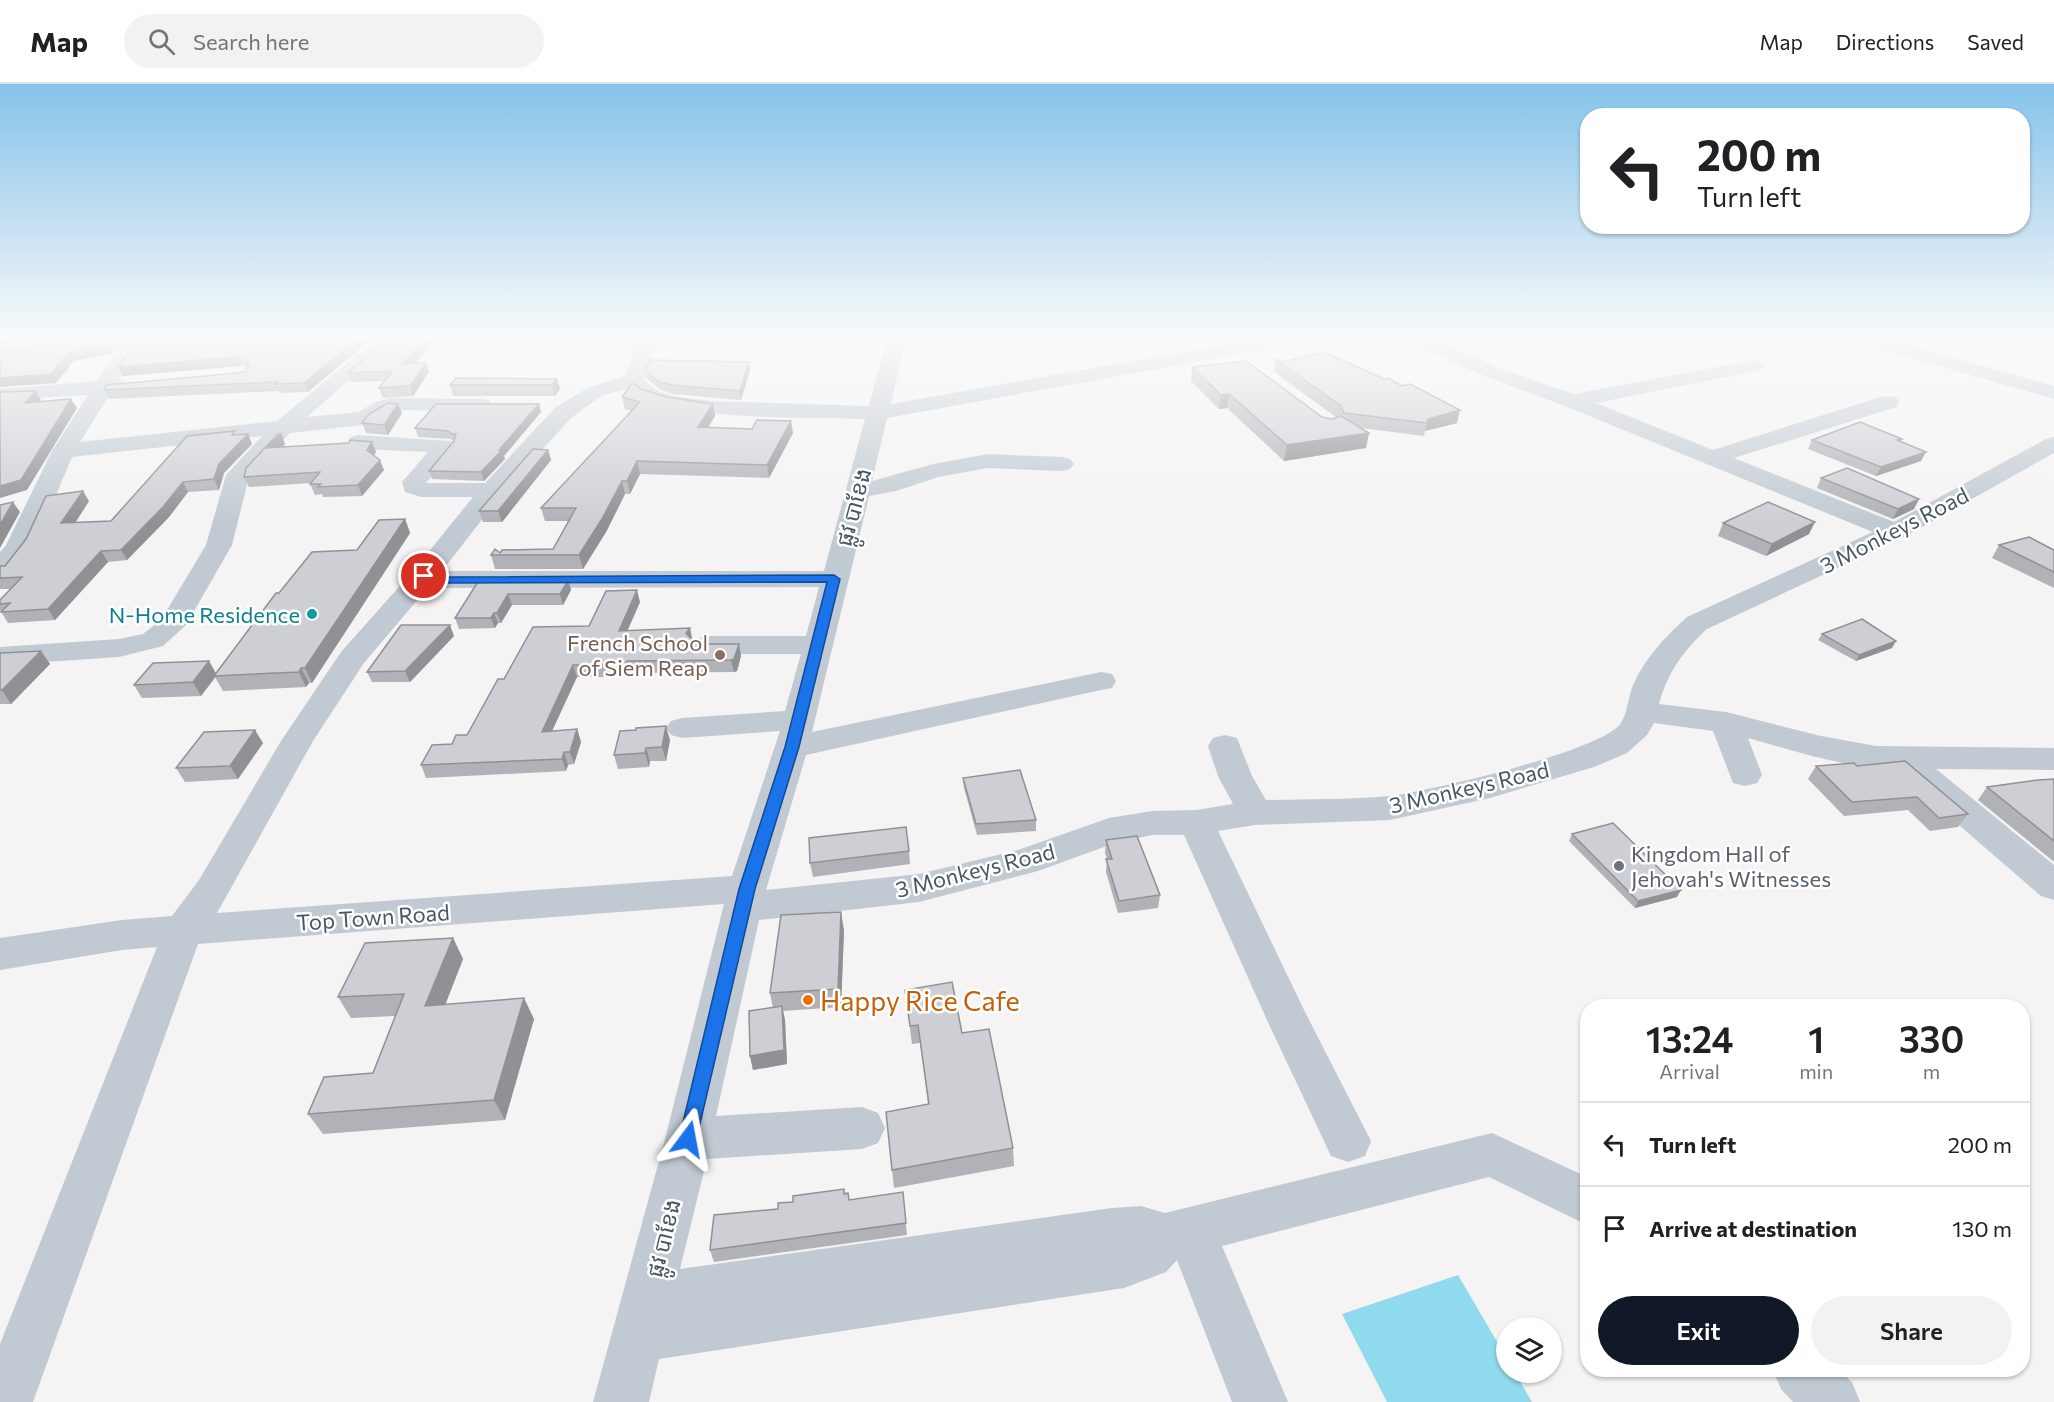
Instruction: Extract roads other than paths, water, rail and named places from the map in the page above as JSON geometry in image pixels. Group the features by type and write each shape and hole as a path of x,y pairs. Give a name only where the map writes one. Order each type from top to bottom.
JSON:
{"street":[{"path":"0,569 18,548 63,451 94,400"},
{"path":"0,656 119,648 153,640 172,626 219,545 238,475 284,426 316,400"},
{"path":"5,1402 183,931 212,890 330,689 352,658 424,576 492,490 563,412 582,400"},
{"path":"663,400 712,407 879,413 955,400"},
{"name":"ផ្លូវ បាខែង","path":"621,1402 688,1139 745,898 796,733 857,489 882,400"},
{"path":"1569,400 1895,532"},
{"path":"1573,401 1581,400"},
{"path":"1713,457 1888,402"},
{"path":"63,451 363,418 378,407 391,404 498,405"},
{"path":"542,404 575,404"},
{"path":"359,442 440,445 444,448 414,482 414,487 421,490 492,490"},
{"name":"3 Monkeys Road","path":"745,898 920,888 1025,861 1109,831 1152,823 1196,822 1255,813 1390,808 1490,786 1605,751 1636,728 1643,712 1648,687 1656,670 1675,643 1697,623 1895,532 2054,444"},
{"path":"857,489 887,487 934,471 989,461 1012,460 1035,464 1062,464"},
{"path":"17,501 44,495"},
{"path":"424,576 444,580 834,579"},
{"path":"706,645 818,645"},
{"path":"682,728 796,733 1101,681"},
{"path":"1643,712 1726,722 1829,749 1876,757 2054,759"},
{"path":"1726,722 1745,775"},
{"path":"1225,746 1235,776 1255,813"},
{"path":"1903,759 2054,886"},
{"path":"1196,822 1288,1020 1348,1141"},
{"name":"Top Town Road","path":"0,954 122,935 650,894 745,898"},
{"path":"688,1139 862,1128"},
{"path":"642,1318 1124,1263 1148,1254 1178,1234 1492,1155 1580,1199"},
{"path":"1178,1234 1260,1402"},
{"path":"1807,1377 1832,1402"}],"water":[{"path":"1458,1275 1496,1340 1496,1383 1521,1383 1532,1402 1387,1402 1342,1314"}],"place":[{"name":"N-Home Residence","path":"312,614"},
{"name":"French School of Siem Reap","path":"720,655"},
{"name":"Kingdom Hall of Jehovah's Witnesses","path":"1619,866"},
{"name":"Happy Rice Cafe","path":"808,1000"}]}
